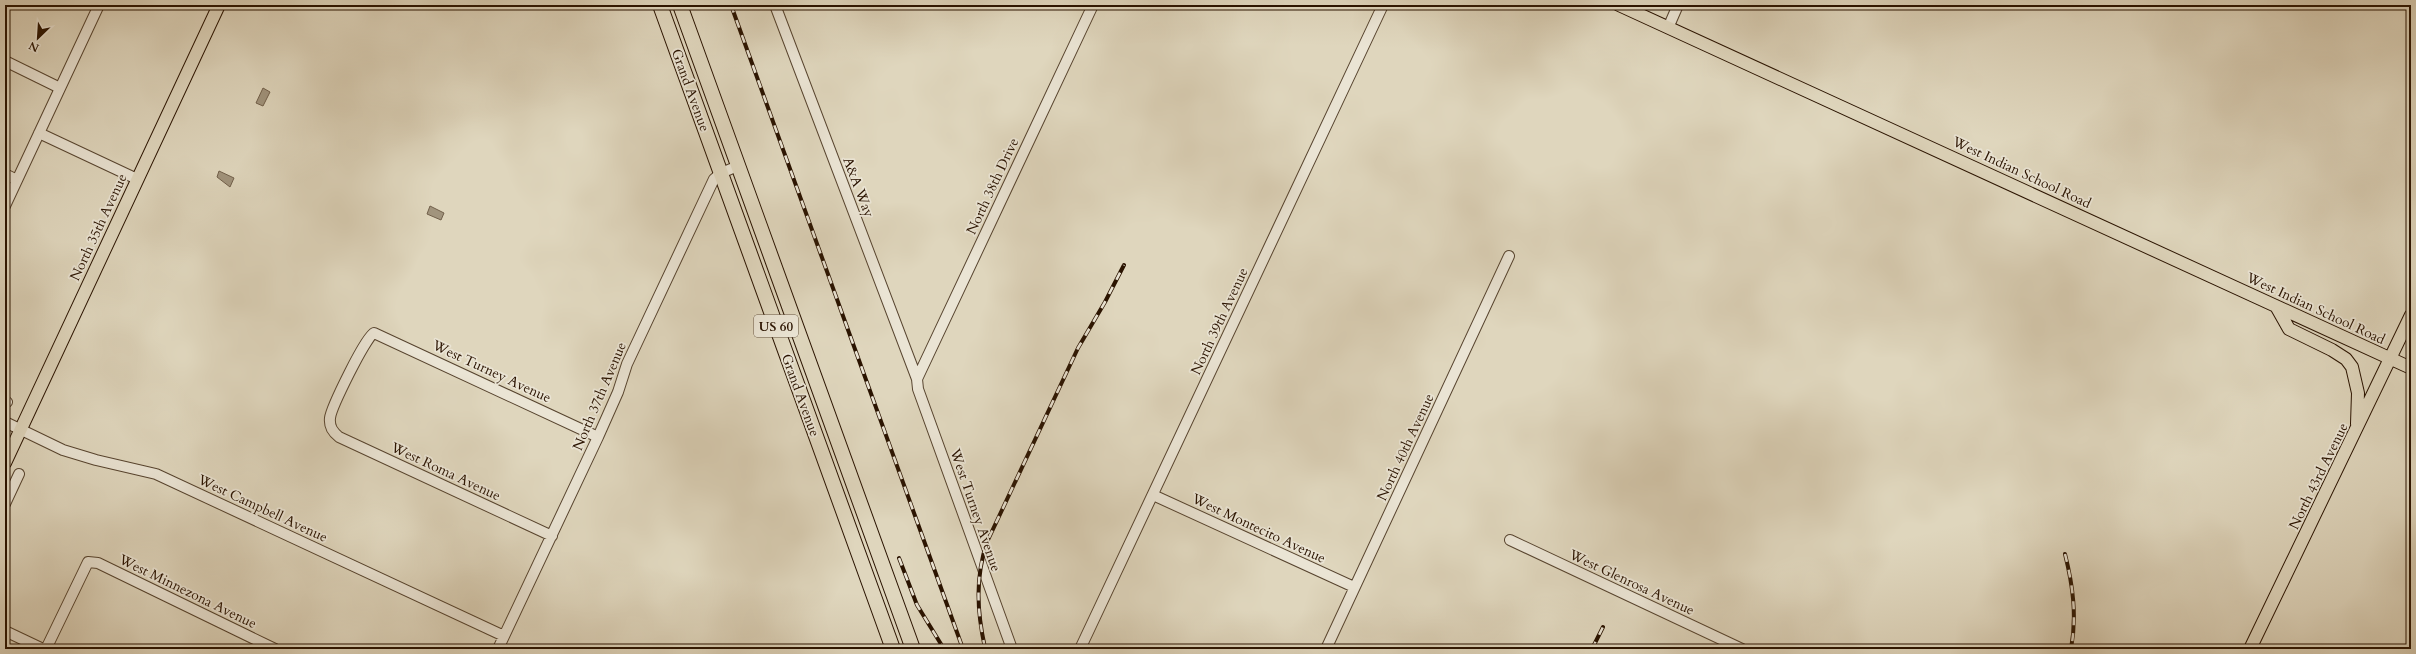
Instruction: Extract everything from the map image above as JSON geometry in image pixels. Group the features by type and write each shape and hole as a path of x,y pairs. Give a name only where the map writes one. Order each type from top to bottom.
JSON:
{"highway":[{"name":"Grand Avenue","path":"660,5 893,649"},
{"name":"Grand Avenue","path":"680,5 913,649"},
{"path":"847,521 864,515"}],"main road":[{"name":"North 35th Avenue","path":"5,463 219,5"},
{"name":"West Indian School Road","path":"1619,5 2411,368"},
{"path":"2276,306 2289,329 2332,350 2346,359 2352,367 2358,393 2357,430"},
{"name":"North 43rd Avenue","path":"2250,649 2357,430 2411,315"}],"street":[{"path":"5,206 99,5"},
{"name":"A&A Way","path":"774,5 917,379"},
{"name":"North 38th Drive","path":"917,379 1093,5"},
{"name":"North 39th Avenue","path":"1080,649 1383,5"},
{"path":"1668,28 1678,5"},
{"path":"5,62 60,88"},
{"path":"39,133 137,179"},
{"path":"720,173 738,166"},
{"name":"North 37th Avenue","path":"498,649 598,437 618,392 627,364 714,179 720,173"},
{"path":"5,174 17,180"},
{"name":"North 40th Avenue","path":"1326,649 1509,256"},
{"name":"West Turney Avenue","path":"331,428 330,417 366,340 374,333 598,437"},
{"name":"West Turney Avenue","path":"917,379 918,389 1012,649"},
{"name":"West Campbell Avenue","path":"5,422 63,450 83,457 156,474 504,636"},
{"name":"West Roma Avenue","path":"331,428 339,437 552,536"},
{"path":"5,504 19,474"},
{"name":"West Montecito Avenue","path":"1153,495 1354,587"},
{"name":"West Glenrosa Avenue","path":"1510,540 1742,649"},
{"name":"West Minnezona Avenue","path":"46,649 88,562 98,564 275,649"},
{"path":"5,632 43,649"}],"shaded area":[{"path":"263,88 270,92 263,106 256,103"},
{"path":"219,171 234,178 230,187 217,177"},
{"path":"430,206 444,213 441,220 427,214"}],"railway":[{"path":"731,5 963,649"},
{"path":"985,648 980,621 978,595 980,569 987,542 1078,348 1105,302 1124,265"},
{"path":"2065,554 2070,578 2074,613 2071,649"},
{"path":"899,558 917,605 944,649"},
{"path":"1592,649 1603,627"}]}
